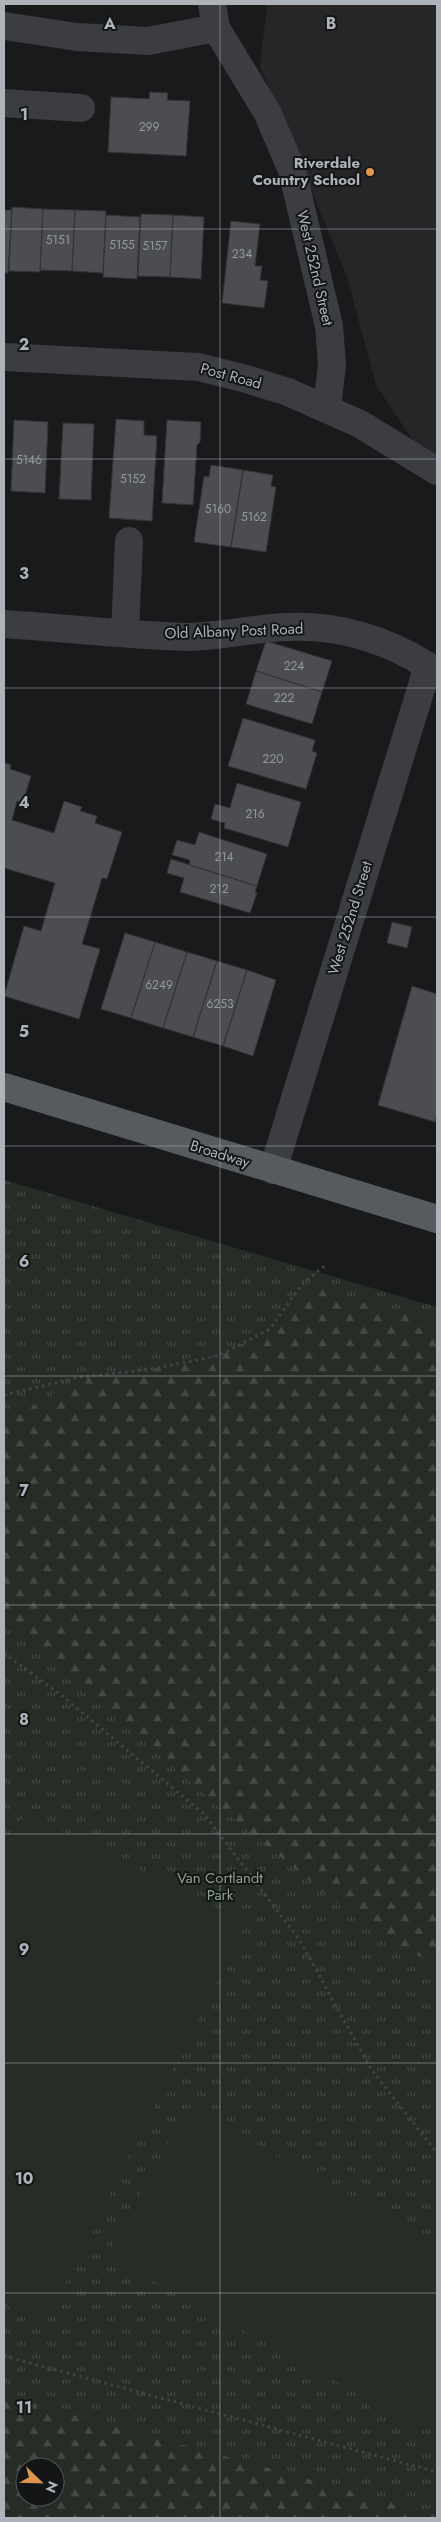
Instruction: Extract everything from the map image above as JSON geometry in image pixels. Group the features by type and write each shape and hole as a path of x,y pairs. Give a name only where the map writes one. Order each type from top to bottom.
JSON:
{"main road":[{"name":"Broadway","path":"4,1087 437,1219"}],"street":[{"path":"4,26 77,37 148,42 214,16"},
{"name":"West 252nd Street","path":"214,16 266,112 292,170 329,326 332,365 326,408"},
{"path":"4,103 81,108"},
{"name":"Post Road","path":"4,356 198,367 288,392 326,408 395,443 437,471"},
{"path":"126,632 129,541"},
{"name":"Old Albany Post Road","path":"4,624 187,637 288,627 327,629 376,640 403,650 428,666"},
{"name":"West 252nd Street","path":"273,1170 428,666"}],"path":[{"path":"4,1395 81,1376 146,1370 218,1356 270,1330 302,1284 327,1264"},
{"path":"4,1653 61,1695 204,1814 299,1939 371,2069 437,2153"},
{"path":"4,2356 437,2472"}],"shaded area":[{"name":"Riverdale Country School","path":"267,4 437,4 437,454 412,439 376,385 347,277 260,66"}],"green space":[{"name":"Van Cortlandt Park","path":"4,1180 437,1307 437,2518 4,2518"},
{"path":"319,1289 437,1324 437,1965 375,1934 219,1807 4,1620 4,1424 81,1377 146,1370 218,1356 270,1329"},
{"path":"25,1812 246,1923 45,2324 4,2303 4,1853"},
{"path":"188,2107 437,2243 437,2408 425,2430 107,2256"},
{"path":"4,2396 437,2514 437,2518 4,2518"}],"building":[{"path":"150,92 168,93 167,100 190,101 186,156 108,152 111,97 149,99"},
{"path":"12,207 43,209 40,272 9,271"},
{"path":"43,209 75,210 72,271 40,270"},
{"path":"4,210 12,210 8,273 4,273"},
{"path":"75,210 106,211 103,273 72,271"},
{"path":"141,214 173,215 170,277 138,276"},
{"path":"106,215 140,217 137,279 103,277"},
{"path":"173,215 204,217 201,279 170,277"},
{"path":"231,221 260,224 255,266 262,266 260,280 268,281 264,308 222,303"},
{"path":"116,419 144,421 144,435 157,436 152,521 109,518"},
{"path":"14,420 48,422 45,493 11,491"},
{"path":"167,420 201,422 200,442 197,445 193,505 162,503"},
{"path":"63,423 94,424 91,500 59,499"},
{"path":"211,465 243,470 231,547 194,542 204,476 209,477"},
{"path":"243,470 273,475 271,486 276,487 266,552 231,547"},
{"path":"266,641 332,661 322,692 256,671"},
{"path":"256,671 322,692 312,724 246,704"},
{"path":"243,718 315,740 312,751 317,753 306,789 228,766"},
{"path":"4,762 11,765 10,769 31,776 23,802 17,801 12,820 54,833 64,801 82,807 80,811 97,816 95,823 122,832 107,879 102,878 82,944 100,949 79,1019 4,996 24,926 41,931 55,883 4,868"},
{"path":"237,783 301,802 288,847 224,828 225,823 211,819 215,804 230,808"},
{"path":"199,832 267,854 257,886 189,865 190,860 172,855 177,840 195,845"},
{"path":"171,859 257,886 255,892 257,893 250,913 180,892 184,878 167,873"},
{"path":"392,922 412,927 407,948 387,943"},
{"path":"125,933 155,942 131,1018 101,1009"},
{"path":"155,942 187,952 163,1028 131,1018"},
{"path":"187,952 217,961 193,1037 163,1028"},
{"path":"217,961 247,970 223,1046 193,1037"},
{"path":"247,970 276,980 253,1056 223,1046"},
{"path":"412,986 437,994 437,1115 435,1122 378,1105"}],"place":[{"name":"Riverdale Country School","path":"370,172"}]}
